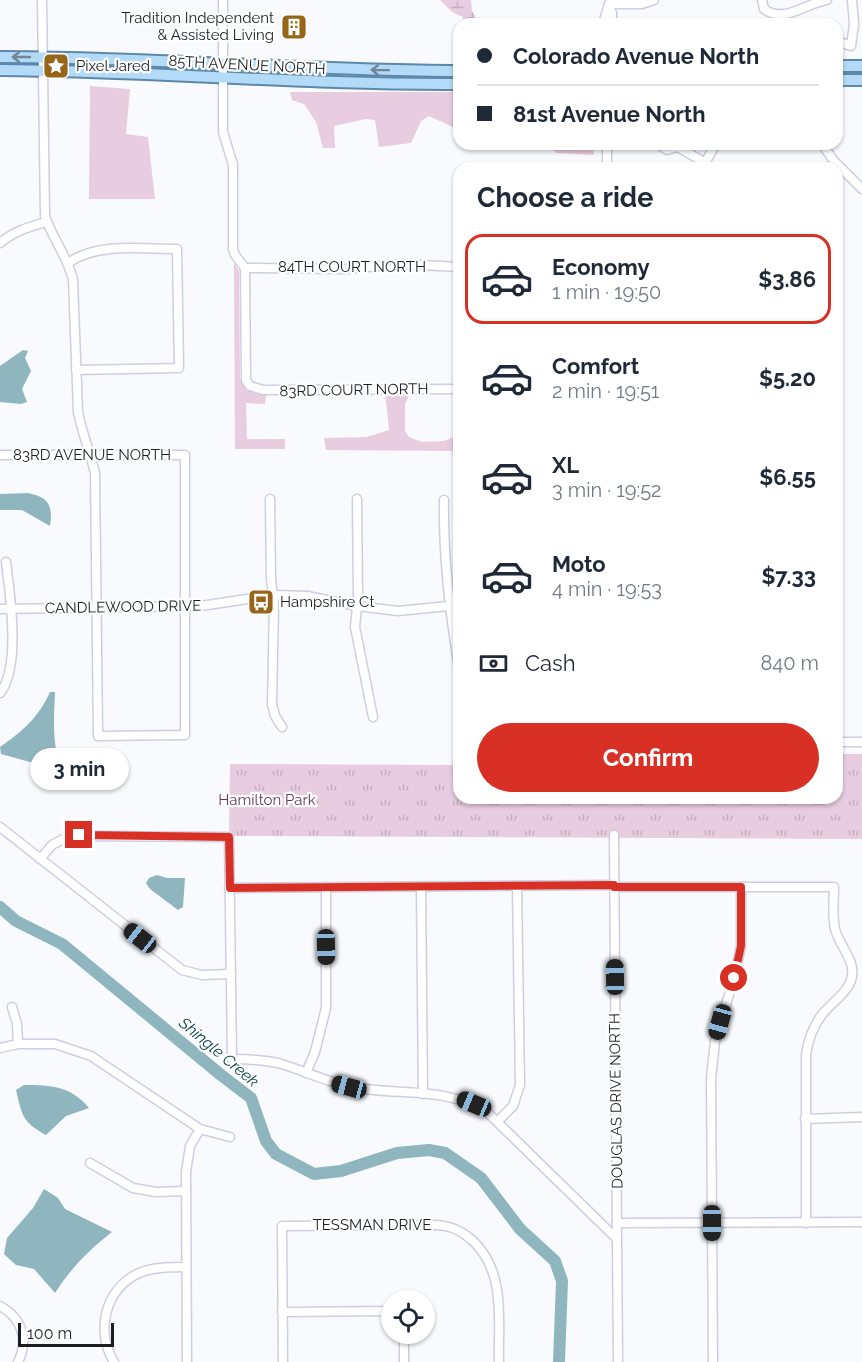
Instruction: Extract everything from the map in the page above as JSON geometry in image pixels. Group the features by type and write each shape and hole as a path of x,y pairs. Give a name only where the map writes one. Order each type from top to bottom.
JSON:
{"main road":[{"name":"85TH AVENUE NORTH","path":"0,57 309,69 453,71"},
{"path":"843,66 862,66"},
{"name":"85TH AVENUE NORTH","path":"0,70 419,85 453,84"},
{"path":"419,71 419,85"},
{"path":"843,80 862,80"}],"street":[{"path":"42,0 44,207 46,222 68,263 75,289 78,412 95,480 98,735 185,735 184,606"},
{"path":"223,0 223,132 232,165 233,249 245,268"},
{"path":"609,4 642,4 654,0"},
{"path":"762,0 764,9 777,15 792,13 812,3 827,0"},
{"path":"843,43 851,46 854,24 852,0"},
{"path":"605,18 609,4"},
{"path":"609,4 612,18"},
{"path":"684,150 699,162"},
{"path":"843,170 862,189"},
{"path":"0,243 11,234 46,222"},
{"path":"68,263 78,256 102,250 177,249 179,368 76,370"},
{"name":"84TH COURT NORTH","path":"245,268 335,269 402,264 453,267"},
{"name":"83RD COURT NORTH","path":"245,268 245,373 250,386 262,390 292,391 353,388 453,389"},
{"name":"83RD AVENUE NORTH","path":"0,455 185,455 184,606"},
{"path":"270,499 273,595 272,704 275,716 282,727"},
{"path":"357,499 355,627 374,717"},
{"path":"444,500 443,538 453,631"},
{"path":"0,693 6,685 11,666 11,608 6,562"},
{"name":"CANDLEWOOD DRIVE","path":"0,609 212,605 248,597 273,595 308,596 357,606 398,611 453,606"},
{"path":"843,742 862,742"},
{"path":"0,827 182,969 202,975 231,974"},
{"name":"DOUGLAS DRIVE NORTH","path":"614,835 618,1362"},
{"path":"40,859 52,845 69,836 229,837 232,1059 262,1060 280,1064 349,1087 391,1093 446,1095 461,1099 487,1112 617,1239"},
{"path":"498,1122 513,1106 519,1084 517,886"},
{"path":"421,887 423,1094"},
{"path":"713,1362 712,1060 715,1041 740,954 741,887"},
{"path":"230,888 834,887 834,927 842,949 849,959 853,974 847,988 821,1016 808,1041 804,1069 806,1223"},
{"path":"306,1073 315,1052 326,1008 326,888"},
{"path":"12,1007 18,1044"},
{"path":"0,1048 18,1044 55,1044 91,1056 200,1129 230,1137"},
{"path":"805,1119 862,1118"},
{"path":"187,1362 187,1159 193,1140 200,1129"},
{"path":"90,1163 133,1188 156,1192 186,1191"},
{"path":"617,1223 862,1222"},
{"name":"TESSMAN DRIVE","path":"282,1312 282,1226 444,1225 463,1233 486,1256 492,1269 496,1282 499,1362"},
{"path":"114,1362 107,1348 104,1323 111,1299 119,1288 128,1280 152,1269 186,1267"},
{"path":"0,1306 9,1311 21,1327 24,1348 18,1362"},
{"path":"283,1362 282,1312 381,1311"},
{"path":"404,1344 404,1362"}],"green space":[{"path":"440,0 471,0 475,18 463,18 452,12"},
{"path":"90,86 130,89 126,134 148,137 155,199 89,199"},
{"path":"290,92 453,92 453,127 429,116 421,121 411,143 379,147 375,120 366,119 334,126 335,148 323,148 316,122 304,104 292,100"},
{"path":"553,150 594,150 594,155 557,153"},
{"path":"234,263 239,271 240,379 247,389 266,394 265,404 246,403 247,439 285,439 285,449 235,449"},
{"path":"385,392 410,393 405,404 405,431 409,437 422,442 444,441 453,437 453,451 326,450 324,438 367,437 389,430"},
{"name":"Hamilton Park","path":"843,754 862,754 862,839 234,836 229,830 230,764 453,765 453,804 843,804"}],"water":[{"path":"23,350 28,351 25,358 31,371 22,389 27,402 21,404 0,402 0,366"},
{"path":"28,493 41,497 48,504 51,513 50,526 22,510 0,510 0,494"},
{"path":"50,692 55,692 55,738 60,766 55,769 1,754 0,747 29,723 41,709"},
{"path":"157,875 167,878 185,878 183,907 178,910 150,889 146,883 149,878"},
{"path":"24,1085 60,1088 75,1095 89,1108 66,1116 46,1135 32,1126 24,1117 16,1090"},
{"path":"44,1189 58,1198 65,1209 112,1232 81,1260 55,1293 34,1269 16,1265 4,1254 7,1238 33,1208"}],"waterway":[{"name":"Shingle Creek","path":"0,907 16,921 62,944 251,1098 266,1141 276,1154 314,1174 341,1171 397,1153 429,1150 445,1153 481,1178 520,1229 555,1261 562,1281 559,1362"}],"place":[{"name":"Tradition Independent & Assisted Living","path":"294,27"},
{"name":"Pixel Jared","path":"56,66"},
{"name":"Hampshire Ct","path":"261,602"}],"route":[{"path":"79,835 229,837 230,888 614,885 614,887 741,887 741,946 734,978"}]}
